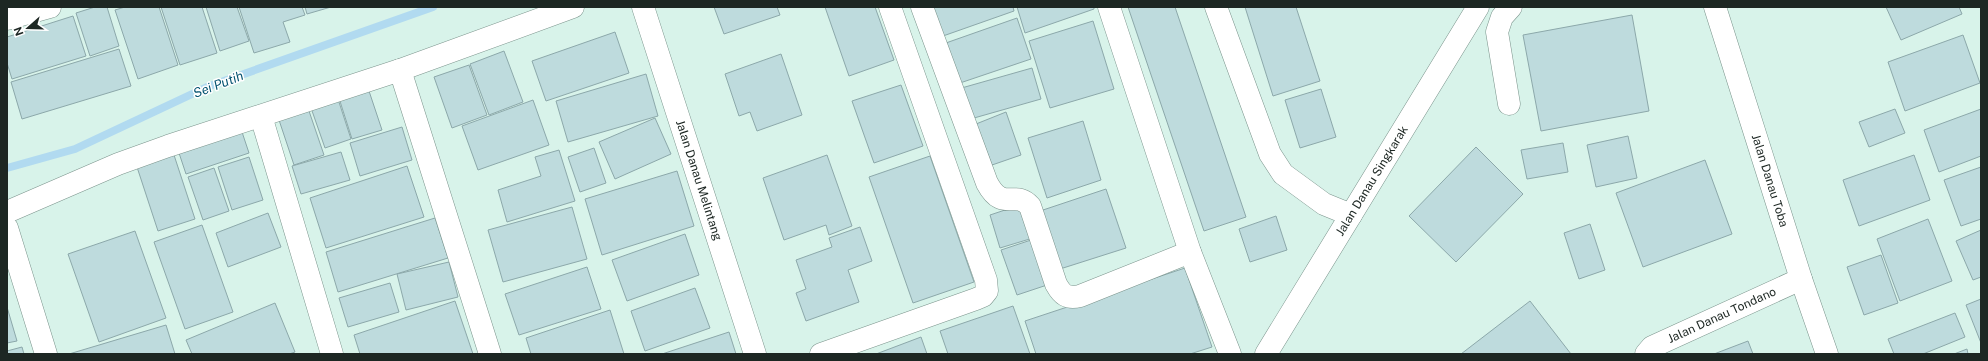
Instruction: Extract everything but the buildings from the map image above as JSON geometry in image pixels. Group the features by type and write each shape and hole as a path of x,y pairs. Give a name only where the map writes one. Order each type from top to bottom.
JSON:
{"street":[{"path":"7,19 50,7"},
{"path":"7,212 118,164 168,146 400,70 573,7"},
{"name":"Jalan Danau Melintang","path":"643,7 755,354"},
{"path":"821,354 976,299 983,296 987,291 986,280 890,7"},
{"path":"922,7 987,183 996,197 1002,199 1020,199 1026,201 1030,206 1056,284 1062,293 1072,298 1080,296 1190,252"},
{"path":"1108,7 1190,252 1230,354"},
{"path":"1216,7 1270,154 1283,174 1324,204 1350,215"},
{"name":"Jalan Danau Singkarak","path":"1266,354 1478,7"},
{"path":"1509,104 1497,32 1502,17 1511,7"},
{"name":"Jalan Danau Toba","path":"1715,7 1801,280 1827,354"},
{"path":"400,70 490,354"},
{"path":"261,116 332,354"},
{"path":"7,228 46,354"},
{"name":"Jalan Danau Tondano","path":"1646,354 1652,347 1801,280"}],"waterway":[{"name":"Sei Putih","path":"7,168 75,149 207,87 433,7"}]}
